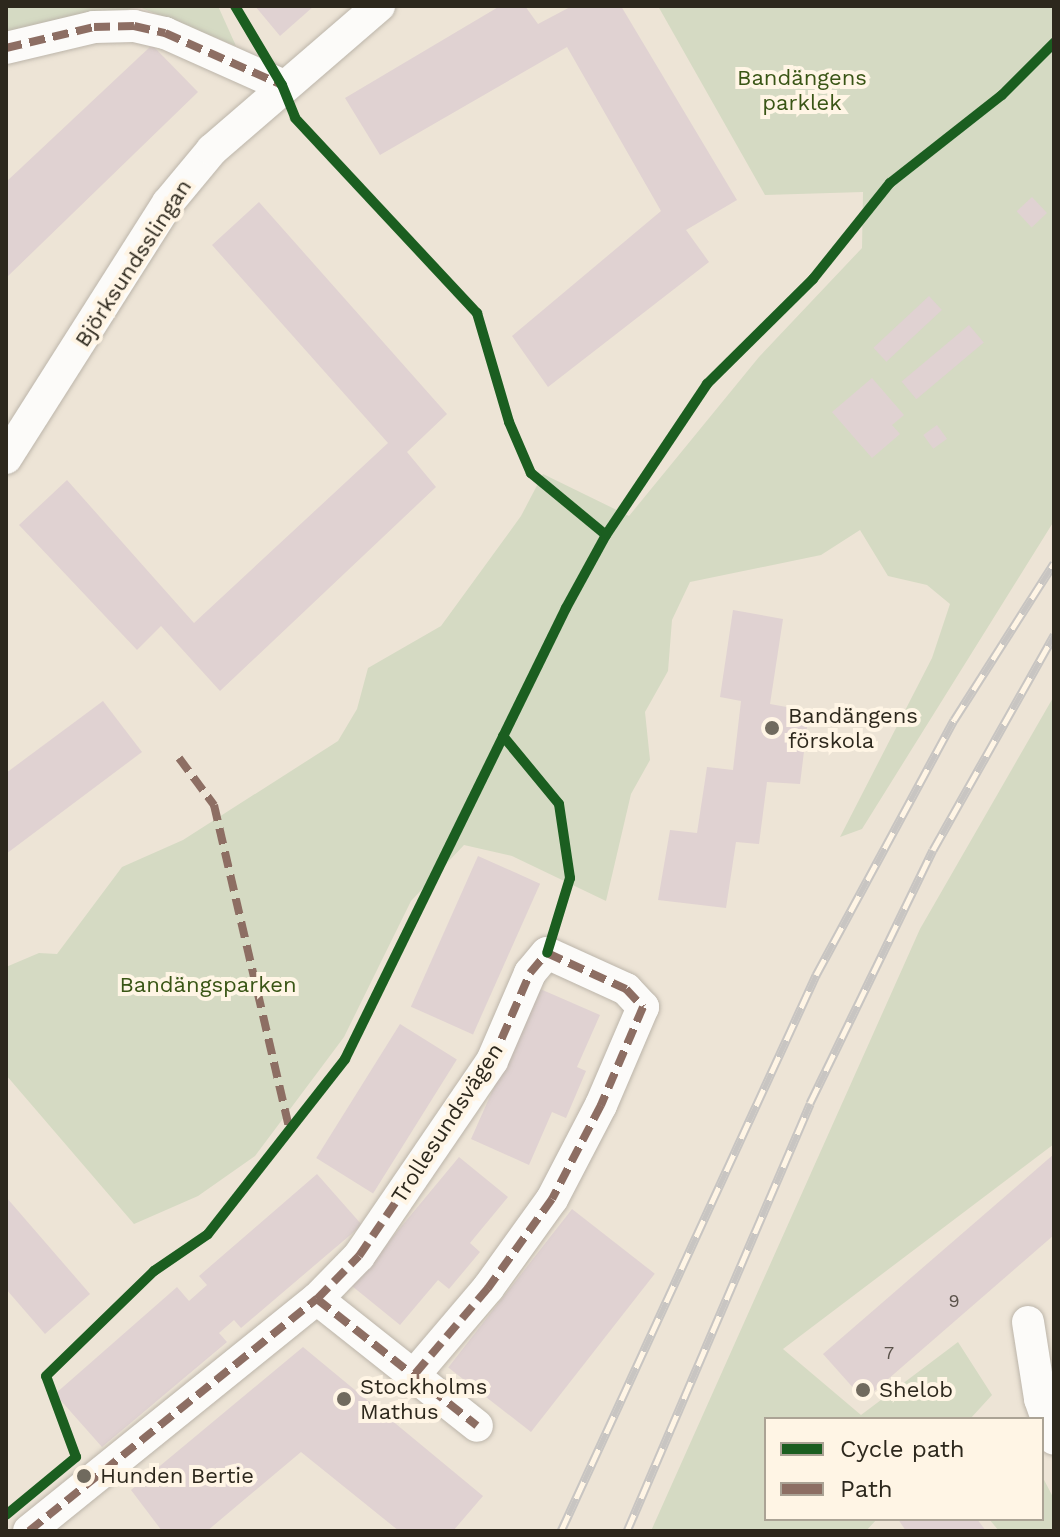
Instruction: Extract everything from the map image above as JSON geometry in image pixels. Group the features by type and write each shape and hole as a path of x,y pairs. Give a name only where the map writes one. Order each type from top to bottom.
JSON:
{"street":[{"name":"Björksundsslingan","path":"6,458 168,203 212,150 282,85 379,6"},
{"path":"6,48 94,27 134,26 165,33 282,85"},
{"name":"Trollesundsvägen","path":"29,1531 317,1299 359,1256 492,1061 530,973 547,953 626,989 643,1007 601,1105 552,1199 488,1288 413,1376"},
{"path":"317,1299 477,1426"},
{"path":"1028,1322 1040,1399 1054,1439"}],"green space":[{"path":"6,6 218,6 236,46 139,7 6,35"},
{"name":"Bandängsparken","path":"658,6 1054,6 1054,521 862,829 840,837 932,658 950,604 927,585 888,576 860,530 821,555 690,582 672,620 668,671 645,712 650,760 631,794 606,901 512,856 464,845 411,901 344,1037 255,1156 198,1196 134,1224 6,1075 6,967 39,953 57,954 122,867 183,840 338,741 357,709 368,668 441,626 521,516 543,474 629,516 759,357 862,248 863,192 765,195"},
{"path":"1054,696 1054,1144 783,1349 861,1415 958,1342 992,1395 972,1417 764,1417 764,1521 875,1521 866,1531 651,1531 920,929"},
{"path":"1044,1480 1054,1499 1054,1531 999,1531 991,1521 1044,1521"}],"building":[{"path":"255,6 314,6 280,36"},
{"path":"500,6 525,6 538,24 572,6 621,6 737,200 686,230 709,262 548,387 512,336 661,211 567,47 380,155 345,98"},
{"path":"152,45 198,92 6,278 6,182"},
{"path":"1032,197 1047,213 1032,227 1017,211"},
{"path":"259,202 447,414 407,452 436,487 220,691 161,626 137,650 19,525 67,480 194,623 388,443 212,245"},
{"path":"929,296 942,310 886,362 873,348"},
{"path":"969,325 984,343 916,399 902,382"},
{"path":"872,378 904,415 892,425 900,434 872,458 832,412"},
{"path":"937,425 947,439 933,449 923,435"},
{"path":"733,610 783,619 770,704 809,711 800,784 767,782 759,844 736,842 726,908 658,900 670,830 697,833 707,767 733,770 741,701 720,697"},
{"path":"103,701 142,752 6,854 6,773"},
{"path":"478,856 540,884 473,1034 411,1007"},
{"path":"538,988 600,1015 577,1067 586,1071 566,1118 552,1112 529,1165 471,1139"},
{"path":"400,1024 457,1060 373,1193 316,1158"},
{"path":"1054,1154 1054,1235 864,1400 823,1354"},
{"path":"459,1157 508,1197 470,1243 480,1252 449,1289 438,1280 400,1325 352,1286"},
{"path":"317,1174 362,1225 241,1328 234,1320 219,1333 227,1342 102,1447 55,1394 177,1287 189,1301 207,1285 199,1276"},
{"path":"6,1197 90,1294 45,1334 6,1289"},
{"path":"572,1209 655,1274 531,1432 448,1367"},
{"path":"303,1347 483,1496 453,1531 399,1531 301,1452 207,1531 162,1531 131,1490"},
{"path":"899,1521 978,1521 986,1531 906,1531"}],"railway":[{"path":"561,1531 816,975 954,720 1054,563"},
{"path":"627,1531 810,1103 933,850 1054,635"}],"marked path":[{"path":"6,48 94,27 134,26 165,33 280,84"},
{"path":"179,758 214,805 290,1132"},
{"path":"317,1299 359,1256 492,1061 530,973 547,953 626,989 643,1007 601,1105 552,1199 488,1288 413,1376"},
{"path":"29,1531 317,1299 477,1426"}],"cycle path":[{"path":"235,6 282,85 295,118 477,313 509,422 531,473 606,535"},
{"path":"6,1515 76,1457 46,1376 154,1271 208,1234 345,1059 566,608 606,535 707,384 813,279 890,183 1002,95 1054,43"},
{"path":"503,736 559,804 570,878 547,953"}],"place":[{"name":"Bandängens förskola","path":"772,728"},
{"name":"Shelob","path":"863,1390"},
{"name":"Stockholms Mathus","path":"344,1399"},
{"name":"Hunden Bertie","path":"84,1476"}],"park label":[{"name":"Bandängens parklek","path":"802,90"}]}
